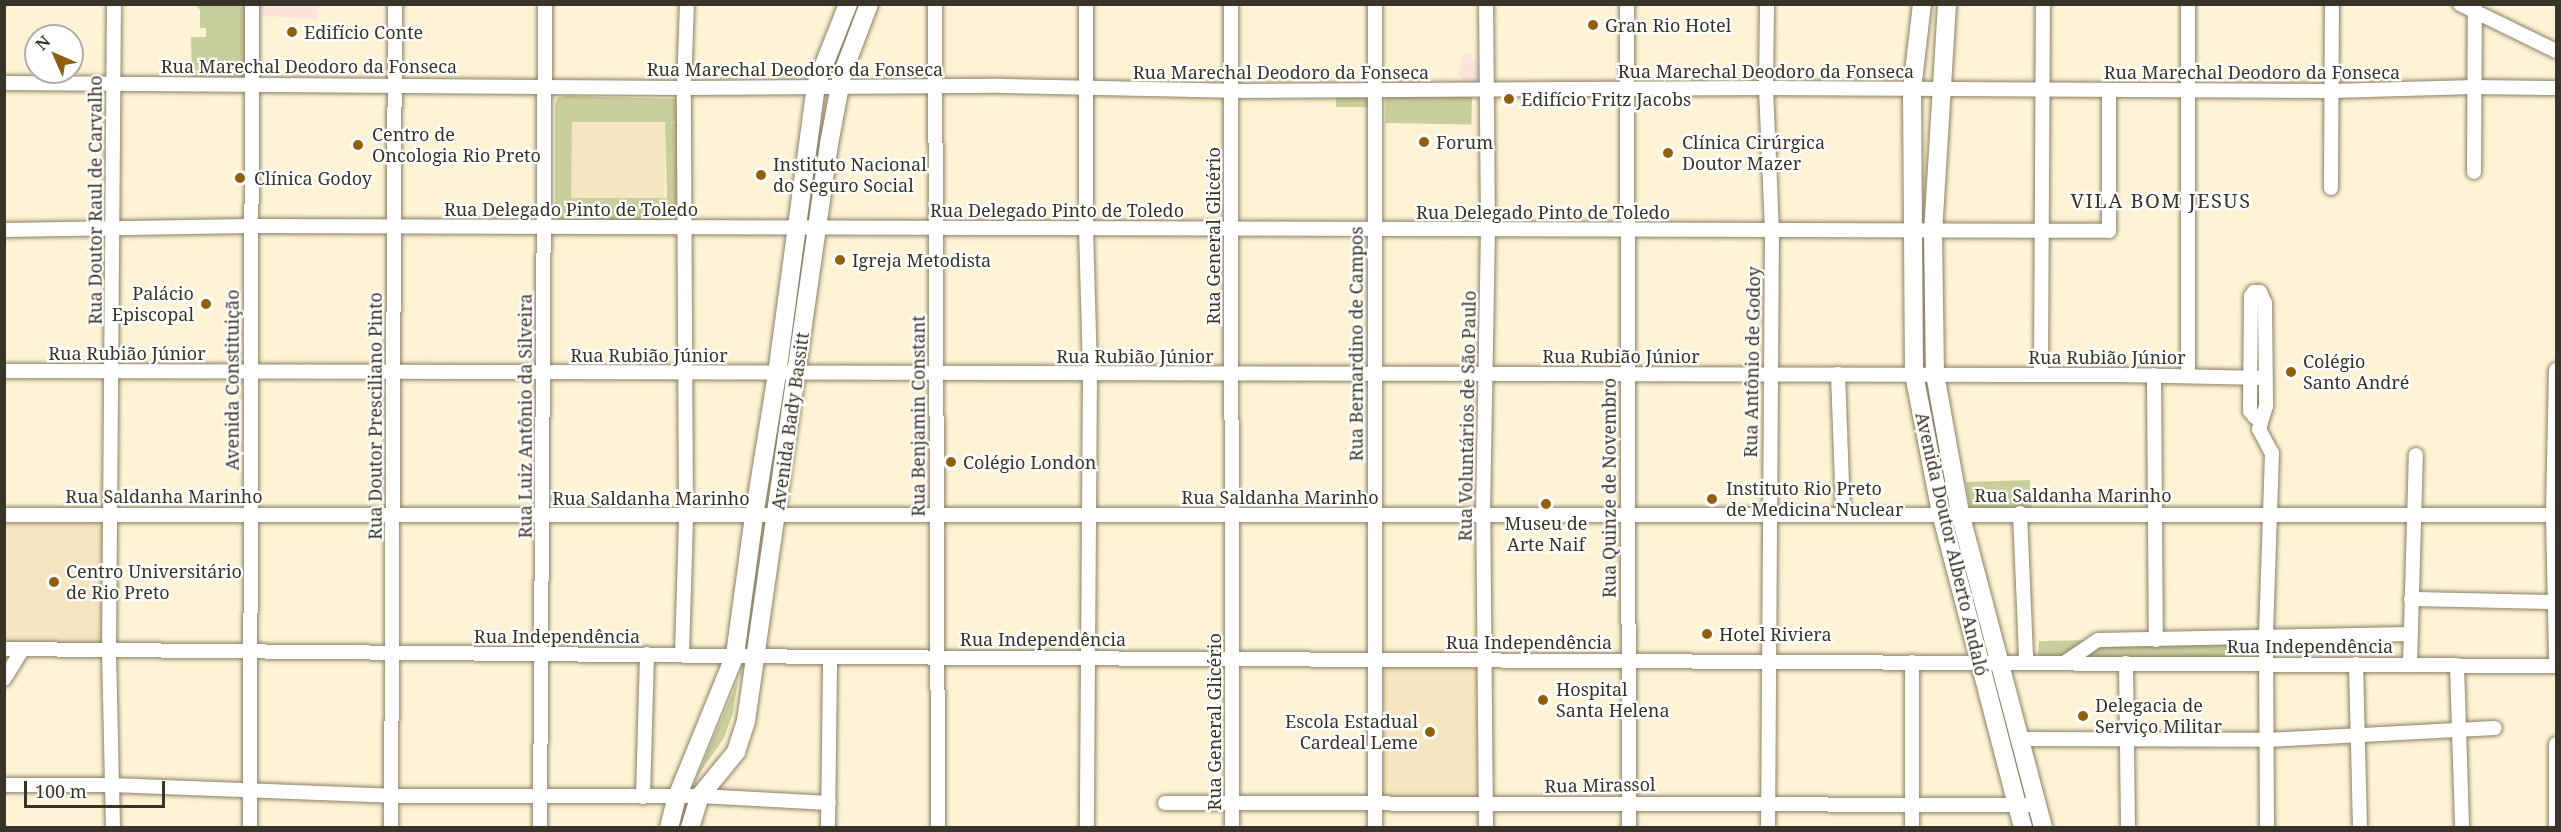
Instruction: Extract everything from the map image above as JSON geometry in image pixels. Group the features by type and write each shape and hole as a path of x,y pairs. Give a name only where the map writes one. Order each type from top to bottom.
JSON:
{"main road":[{"name":"Avenida Bady Bassitt","path":"669,828 677,797 735,655 777,374 816,85 848,4"},
{"name":"Avenida Bady Bassitt","path":"690,828 700,796 736,752 746,721 839,86 869,4"},
{"name":"Avenida Doutor Alberto Andaló","path":"1922,4 1911,89 1914,374 1941,513 2023,828"},
{"name":"Avenida Doutor Alberto Andaló","path":"1947,4 1940,88 1933,231 1935,374 1960,513 2043,828"}],"street":[{"name":"Rua Doutor Raul de Carvalho","path":"113,828 109,652 114,4"},
{"name":"Avenida Constituição","path":"250,828 252,4"},
{"name":"Rua Doutor Presciliano Pinto","path":"391,828 395,4"},
{"name":"Rua Luiz Antônio da Silveira","path":"540,828 545,4"},
{"path":"682,654 686,516 684,88 687,4"},
{"name":"Rua Benjamin Constant","path":"935,4 938,828"},
{"path":"1086,4 1086,228 1090,374 1087,828"},
{"name":"Rua General Glicério","path":"1231,4 1232,828"},
{"name":"Rua Bernardino de Campos","path":"1375,4 1376,828"},
{"name":"Rua Voluntários de São Paulo","path":"1486,4 1488,229 1483,514 1486,828"},
{"name":"Rua Quinze de Novembro","path":"1627,4 1625,89 1628,230 1629,828"},
{"name":"Rua Antônio de Godoy","path":"1767,4 1766,88 1772,230 1768,828"},
{"path":"2041,374 2043,4"},
{"path":"2188,4 2188,375"},
{"path":"2331,188 2332,4"},
{"path":"2460,4 2475,8 2556,51"},
{"path":"2474,172 2475,8"},
{"name":"Rua Marechal Deodoro da Fonseca","path":"5,83 544,85 684,88 816,85 1231,91 1766,88 2109,91 2188,88 2332,91 2474,87 2556,88"},
{"name":"Rua Delegado Pinto de Toledo","path":"4,230 251,226 2109,231 2109,91"},
{"path":"2258,331 2258,377 2266,406 2259,429 2272,453 2266,636 2267,828"},
{"path":"2556,370 2554,602 2556,664"},
{"name":"Rua Rubião Júnior","path":"4,371 777,374 2041,374 2258,377"},
{"path":"1838,374 1843,513"},
{"path":"2154,375 2156,640"},
{"path":"2410,665 2416,456"},
{"name":"Rua Saldanha Marinho","path":"4,515 250,513 777,517 1843,513 2555,514"},
{"path":"2020,513 2026,655 2024,663"},
{"path":"2411,599 2554,602"},
{"name":"Rua Independência","path":"2064,663 2098,640 2411,634"},
{"name":"Rua Independência","path":"4,649 109,652 682,654 830,657 2556,664"},
{"path":"4,679 22,651"},
{"path":"643,797 647,654"},
{"path":"828,828 830,657"},
{"path":"1912,662 1912,828"},
{"path":"2126,663 2128,828"},
{"path":"2356,664 2360,828"},
{"path":"2457,665 2462,828"},
{"path":"2018,739 2267,740 2495,728"},
{"path":"2556,744 2556,828"},
{"path":"4,785 111,785 250,793 391,796 700,796 829,803"},
{"name":"Rua Mirassol","path":"1165,803 1376,802 1486,805 1629,802 1768,805 2036,805"}],"shaded area":[{"path":"326,4 326,6 317,7 317,19 261,16 261,5"},
{"path":"1467,53 1472,54 1471,59 1481,65 1482,79 1473,84 1466,84 1458,74 1462,62 1459,59"},
{"path":"572,121 666,123 665,200 571,198"},
{"name":"Centro Universitário de Rio Preto","path":"4,521 105,521 105,644 4,644"},
{"name":"Escola Estadual Cardeal Leme","path":"1383,666 1477,666 1477,798 1383,798"}],"green space":[{"path":"196,5 246,5 245,79 192,81 191,37 206,37 206,28 200,28 200,10"},
{"path":"1386,93 1472,95 1471,124 1385,123"},
{"path":"1336,95 1368,95 1368,107 1336,107"},
{"path":"564,96 676,99 678,122 668,123 678,123 678,208 673,217 666,221 560,221 557,218 555,210 555,104 557,98","holes":["572,122 665,122 667,198 571,198"]},
{"path":"2030,480 2032,511 1970,510 1966,482"},
{"path":"2266,639 2267,661 2071,661 2097,643"},
{"path":"2094,640 2065,658 2038,658 2039,641"},
{"path":"738,680 733,713 724,738 698,775"}],"place":[{"name":"Gran Rio Hotel","path":"1593,25"},
{"name":"Edifício Conte","path":"292,32"},
{"name":"Edifício Fritz Jacobs","path":"1509,99"},
{"name":"Forum","path":"1424,142"},
{"name":"Centro de Oncologia Rio Preto","path":"358,145"},
{"name":"Clínica Cirúrgica Doutor Mazer","path":"1668,153"},
{"name":"Instituto Nacional do Seguro Social","path":"761,175"},
{"name":"Clínica Godoy","path":"240,178"},
{"name":"Igreja Metodista","path":"840,260"},
{"name":"Palácio Episcopal","path":"206,304"},
{"name":"Colégio Santo André","path":"2291,372"},
{"name":"Colégio London","path":"951,462"},
{"name":"Instituto Rio Preto de Medicina Nuclear","path":"1712,499"},
{"name":"Museu de Arte Naif","path":"1546,504"},
{"name":"Centro Universitário de Rio Preto","path":"54,582"},
{"name":"Hotel Riviera","path":"1707,634"},
{"name":"Hospital Santa Helena","path":"1543,700"},
{"name":"Delegacia de Serviço Militar","path":"2083,716"},
{"name":"Escola Estadual Cardeal Leme","path":"1430,732"}],"district":[{"name":"VILA BOM JESUS","path":"2161,200"}]}
